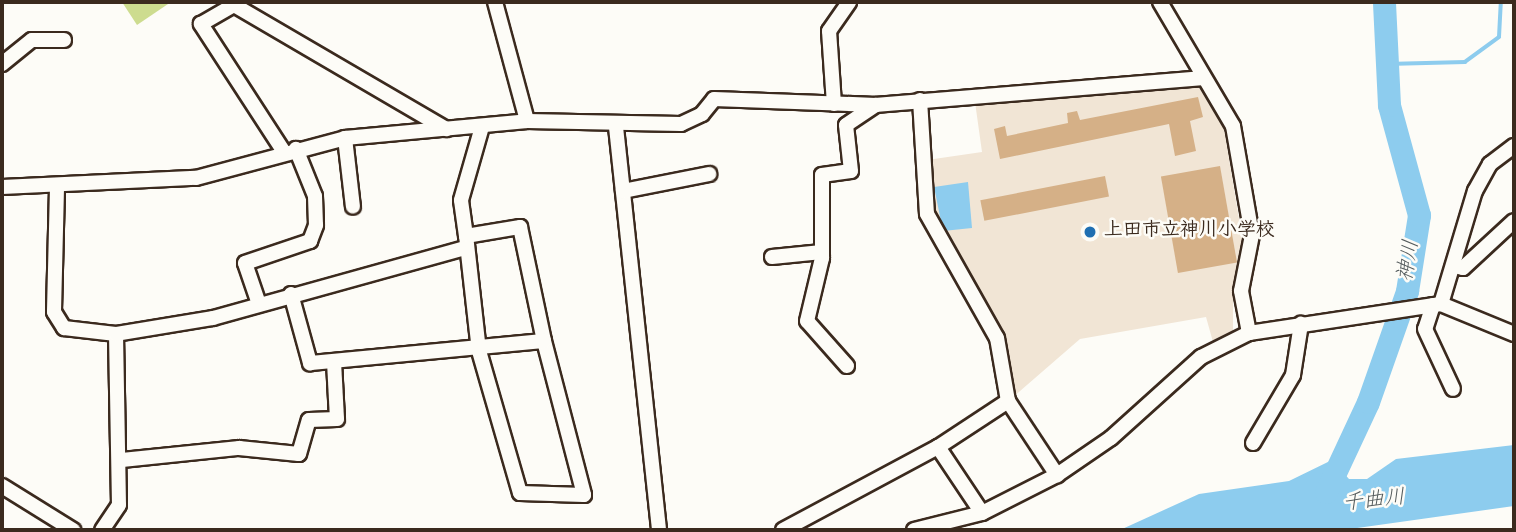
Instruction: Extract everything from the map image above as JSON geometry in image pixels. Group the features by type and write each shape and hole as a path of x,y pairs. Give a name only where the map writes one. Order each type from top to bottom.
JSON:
{"street":[{"path":"495,2 527,121"},
{"path":"834,104 828,30 849,2"},
{"path":"1160,2 1233,126 1242,162 1252,235 1241,290 1249,333"},
{"path":"259,304 246,263 310,241 316,225 315,196 290,150 201,24 234,5 446,129"},
{"path":"2,64 32,40 64,40"},
{"path":"2,187 57,188 206,176 290,150 345,138 527,121 616,127 681,124 702,114 714,99 876,105 1203,78"},
{"path":"920,100 927,214 997,338 1008,401 1057,475"},
{"path":"847,366 807,321 822,252 822,175 851,170 846,125 876,105"},
{"path":"57,188 54,312 64,328 116,334 259,304 466,242 520,227 544,341 584,495 520,493 479,351 466,242 461,200 482,127"},
{"path":"616,127 659,530"},
{"path":"345,138 354,207"},
{"path":"1453,389 1425,329 1454,266 1475,191 1490,164 1514,146"},
{"path":"623,191 709,174"},
{"path":"1454,266 1463,268 1514,221"},
{"path":"772,257 822,252"},
{"path":"291,294 310,363 479,351 544,341"},
{"path":"914,530 982,513 1057,475 1111,438 1201,357 1249,333 1437,304 1514,334"},
{"path":"1253,443 1293,375 1302,324"},
{"path":"102,530 119,505 122,460 116,334"},
{"path":"122,460 239,448 299,454 309,421 337,419 334,362"},
{"path":"783,530 938,447 1008,401"},
{"path":"938,447 982,513"},
{"path":"2,486 72,530"}],"shaded area":[{"name":"上田市立神川小学校","path":"1198,86 1224,129 1244,249 1233,291 1233,331 1213,342 1206,317 1080,339 1012,398 1000,337 931,215 927,160 982,152 975,102"}],"green space":[{"path":"122,2 171,2 137,25"}],"water":[{"path":"968,182 972,228 943,231 934,187"},
{"name":"千曲川","path":"1514,445 1514,506 1343,530 1120,530 1199,494 1289,481 1332,460 1349,479 1367,479 1396,459"}],"building":[{"path":"1198,97 1203,117 1190,121 1196,151 1175,156 1169,124 1000,159 994,129 1005,126 1007,136 1068,123 1067,113 1077,111 1080,120"},
{"path":"1220,166 1237,263 1178,273 1161,176"},
{"path":"1105,176 1109,197 984,221 980,200"}],"waterway":[{"name":"神川","path":"1326,492 1368,402 1407,291 1419,215 1389,105 1384,2"},
{"path":"1387,64 1465,62 1499,37 1501,2"}],"place":[{"name":"上田市立神川小学校","path":"1090,232"}]}
